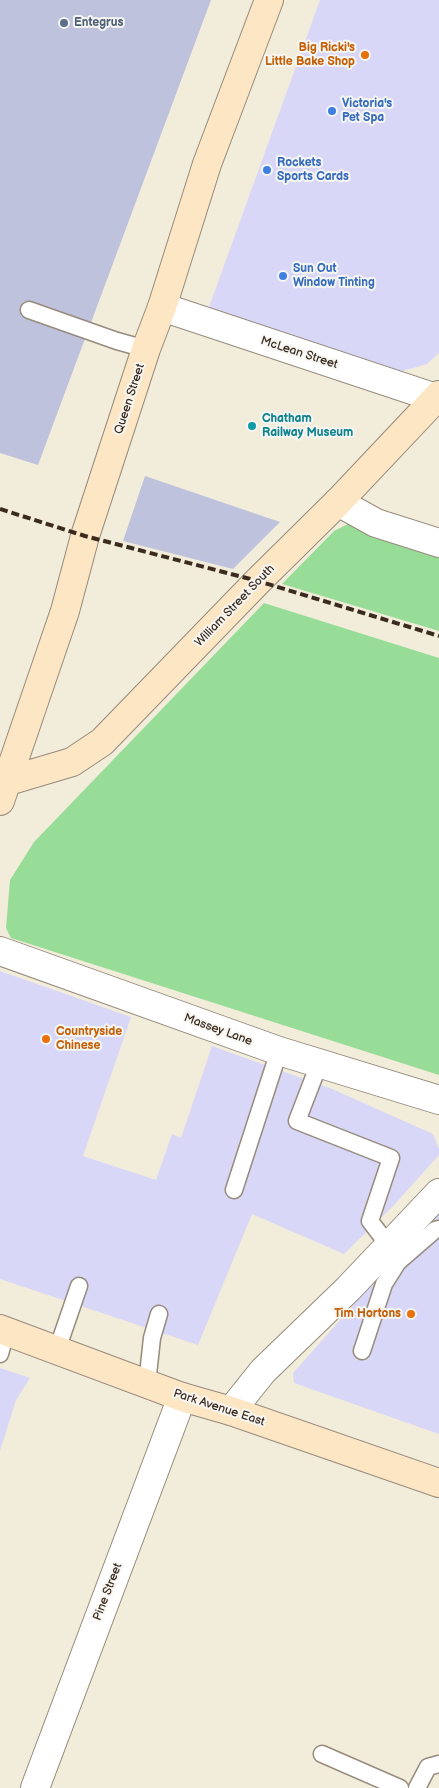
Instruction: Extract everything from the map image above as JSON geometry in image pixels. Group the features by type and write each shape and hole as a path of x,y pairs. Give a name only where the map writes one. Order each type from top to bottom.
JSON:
{"main road":[{"name":"Queen Street","path":"3,788 64,611 85,536 146,348 162,307 207,164 269,0"},
{"name":"William Street South","path":"3,788 72,762 102,742 258,581 338,502 437,396"},
{"name":"Park Avenue East","path":"2,1338 57,1350 182,1397 231,1411 439,1483"}],"street":[{"name":"McLean Street","path":"162,307 437,396"},
{"path":"338,502 376,523 439,543"},
{"name":"Massey Lane","path":"0,950 279,1051 439,1100"},
{"path":"231,1411 263,1371 348,1289 439,1193"},
{"name":"Pine Street","path":"35,1788 182,1397"}],"lane":[{"path":"29,310 146,348"},
{"path":"234,1190 279,1051"},
{"path":"319,1064 296,1121 391,1158 370,1221 389,1246"},
{"path":"362,1351 384,1284 398,1262 435,1230 439,1229"},
{"path":"57,1350 79,1286"},
{"path":"147,1384 152,1338 159,1314"},
{"path":"322,1754 400,1788"},
{"path":"416,1788 428,1768 439,1764"}],"shaded area":[{"path":"0,0 211,0 38,465 0,453"},
{"path":"320,0 439,0 439,353 427,364 399,372 209,307"},
{"path":"145,476 280,522 233,569 123,541"},
{"path":"0,971 131,1017 83,1156 156,1180 172,1134 181,1138 212,1046 332,1089 433,1134 439,1149 439,1155 394,1205 344,1254 252,1214 198,1345 0,1279"},
{"path":"439,1209 439,1434 294,1383 293,1373"},
{"path":"0,1368 30,1378 16,1400 0,1451"}],"green space":[{"path":"356,520 439,540 439,631 282,584 334,531"},
{"path":"264,603 439,658 439,1075 11,938 6,928 10,880 34,842"}],"railway":[{"path":"0,509 85,536 258,581 439,636"}],"place":[{"name":"Entegrus","path":"64,23"},
{"name":"Big Ricki's Little Bake Shop","path":"365,55"},
{"name":"Victoria's Pet Spa","path":"332,111"},
{"name":"Rockets Sports Cards","path":"267,170"},
{"name":"Sun Out Window Tinting","path":"283,276"},
{"name":"Chatham Railway Museum","path":"252,426"},
{"name":"Countryside Chinese","path":"46,1039"},
{"name":"Tim Hortons","path":"411,1314"}]}
